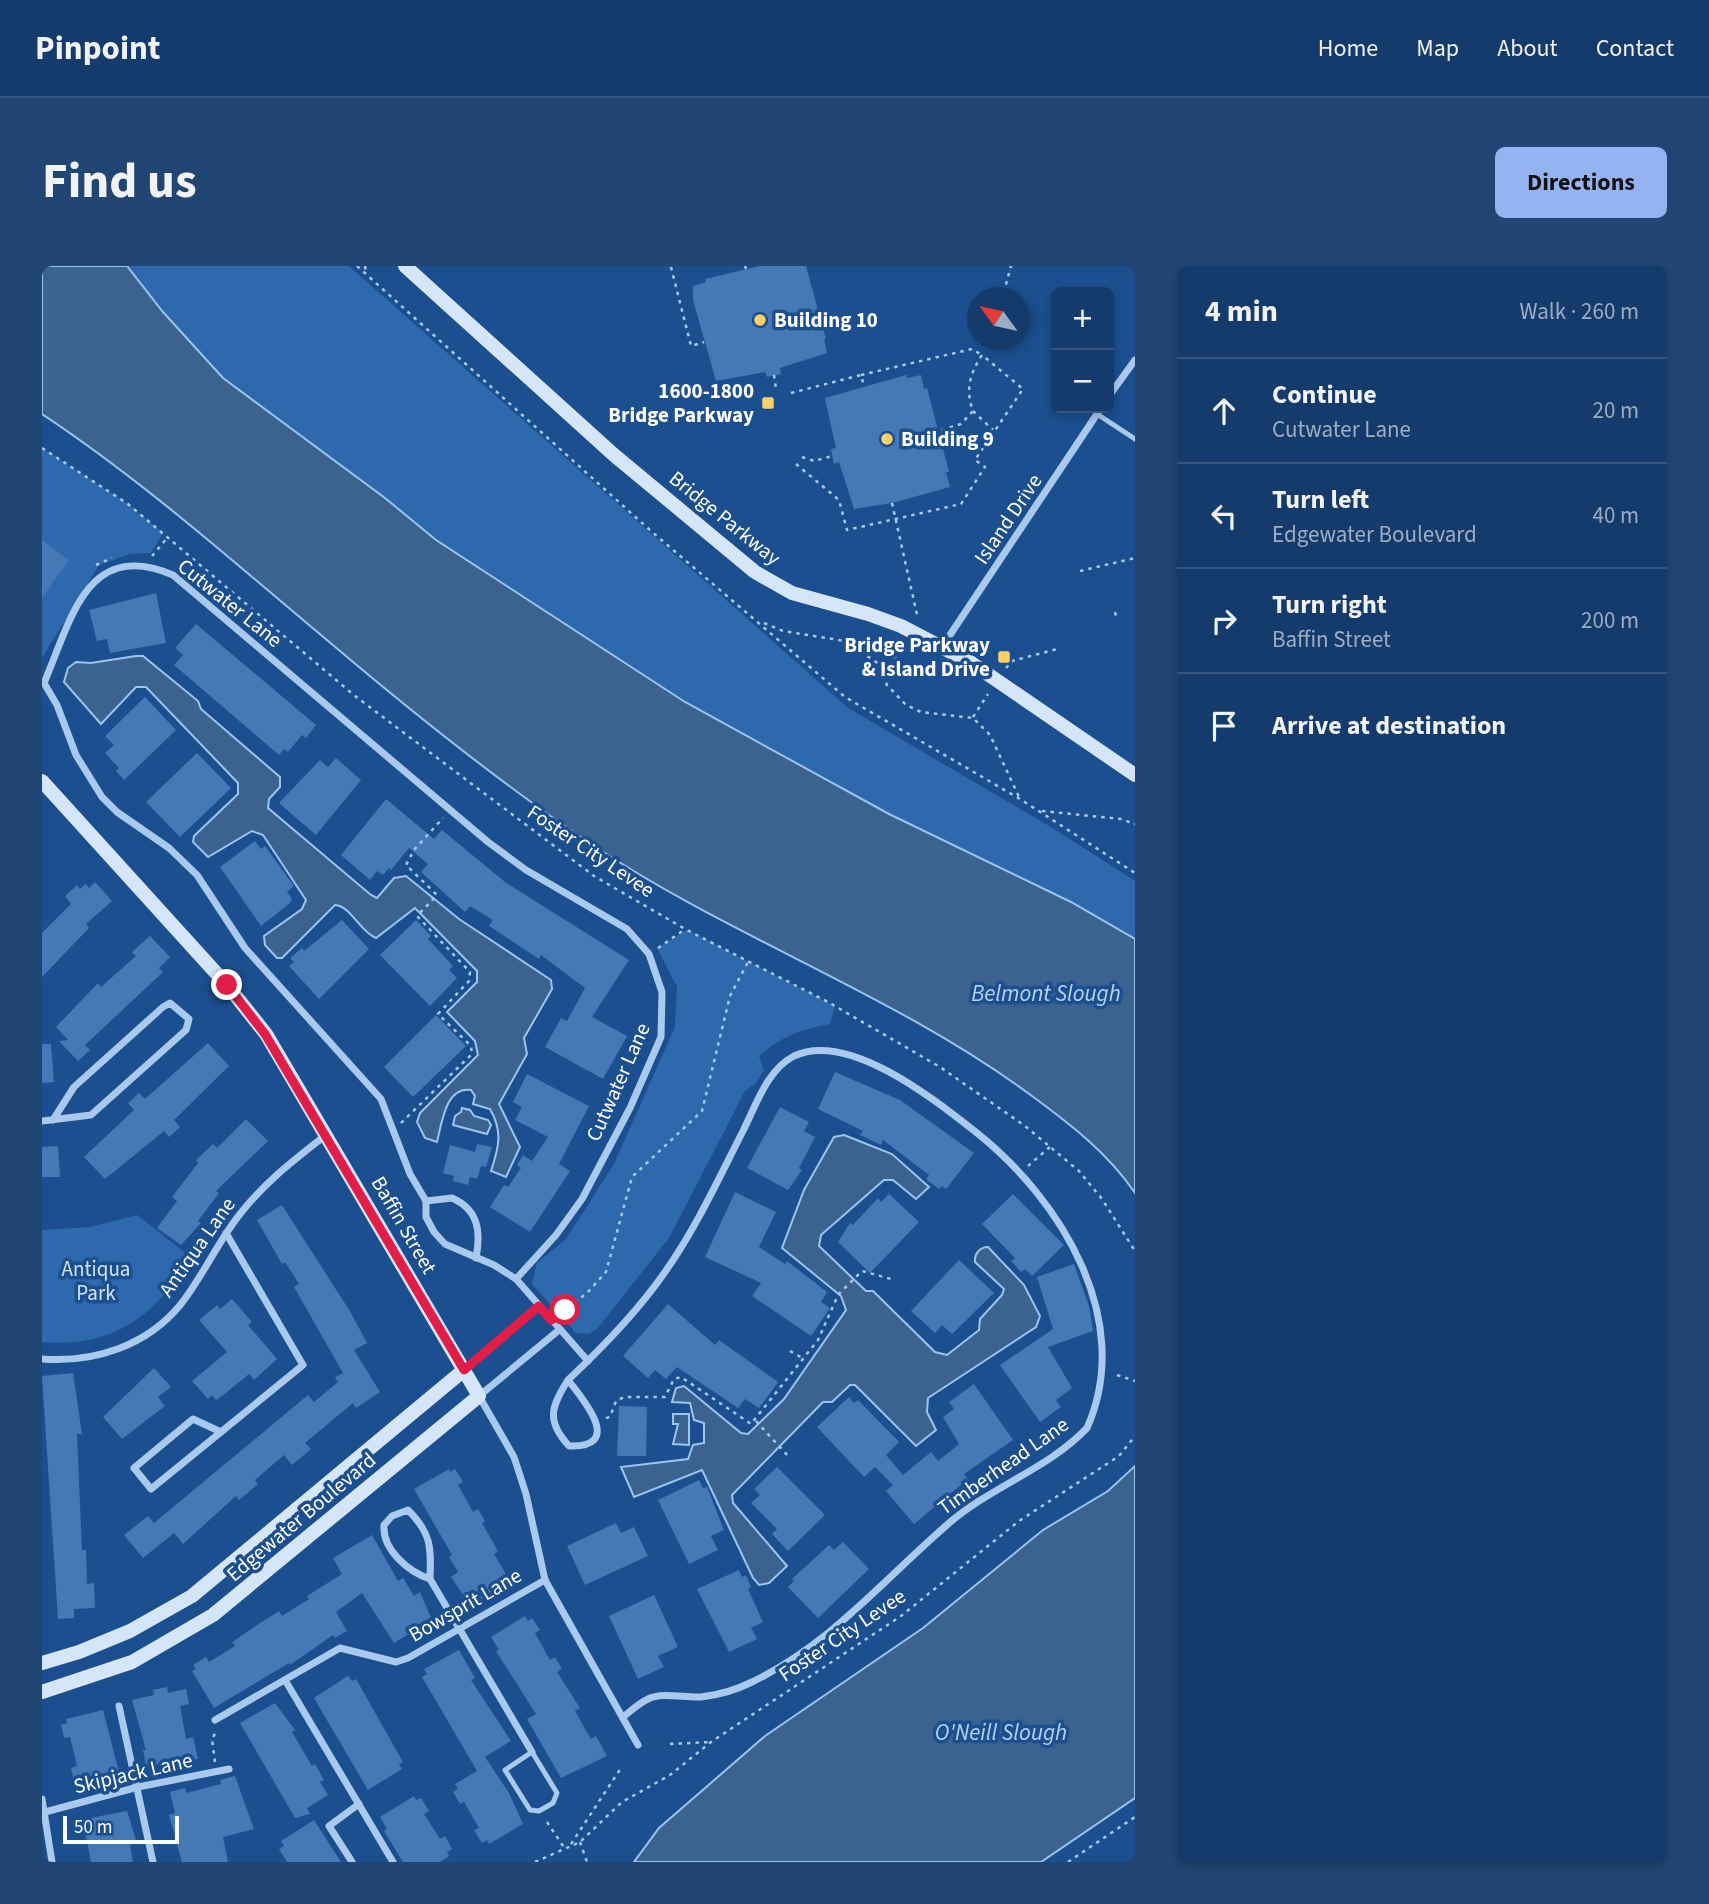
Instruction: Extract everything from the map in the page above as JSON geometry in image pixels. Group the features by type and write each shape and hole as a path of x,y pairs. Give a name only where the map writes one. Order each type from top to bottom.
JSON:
{"street":[{"name":"Bridge Parkway","path":"405,266 596,439 755,572 792,593 868,614 912,631 998,680 1135,775"},
{"path":"1114,390 1135,360"},
{"name":"Island Drive","path":"942,648 1098,413"},
{"name":"Cutwater Lane","path":"516,1279 556,1235 582,1199 630,1108 661,1037 662,992 649,954 627,929 526,870 450,810 173,575 156,568 119,568 99,576 90,584 43,683 57,705 76,755 102,797 117,812 169,848 197,875 245,948 381,1099 410,1174 426,1201 426,1217 445,1244 516,1279 588,1361"},
{"name":"Baffin Street","path":"42,781 227,985 265,1034 327,1135 514,1457 526,1494 544,1580 638,1745"},
{"path":"42,1121 53,1120 91,1115 186,1030 189,1019 170,1003 163,1007 74,1087 53,1120"},
{"path":"568,1380 596,1419 597,1430 584,1447 569,1446 557,1433 552,1413 555,1400 568,1380 588,1361 667,1270 702,1211 772,1076 795,1056 824,1049 839,1052 920,1089 1022,1172 1068,1220"},
{"name":"Antiqua Lane","path":"42,1359 68,1360 98,1356 136,1341 152,1331 182,1303 226,1233 279,1171 327,1135"},
{"path":"426,1201 452,1198 471,1212 480,1232 476,1258"},
{"path":"221,1432 193,1419 134,1468 151,1489 221,1432 303,1365 226,1233"},
{"name":"Edgewater Boulevard","path":"42,1663 79,1652 130,1631 192,1596 539,1306"},
{"name":"Edgewater Boulevard","path":"42,1692 132,1662 213,1615 559,1329"},
{"name":"Timberhead Lane","path":"623,1717 650,1697 700,1697 736,1690 790,1662 864,1605 950,1522 983,1497 1072,1442 1103,1406"},
{"path":"430,1580 431,1544 413,1515 408,1510 401,1511 384,1525 383,1535 405,1567 430,1580 532,1752"},
{"name":"Bowsprit Lane","path":"215,1720 340,1648 396,1662 461,1629 544,1580"},
{"path":"285,1680 393,1862"},
{"path":"118,1706 154,1861"},
{"name":"Skipjack Lane","path":"45,1812 138,1787 229,1769"},
{"path":"42,1799 52,1859"},
{"path":"352,1862 329,1826 359,1804"}],"lane":[{"path":"1102,413 1135,439"},
{"path":"532,1752 557,1793 553,1802 539,1811 530,1810 505,1770 532,1752"},
{"path":"42,1858 52,1859"}],"path":[{"path":"357,266 610,495 845,697 1040,811 1135,873"},
{"path":"365,266 366,273"},
{"path":"671,267 691,346 704,342"},
{"path":"1005,287 1011,267"},
{"path":"791,393 972,349 1023,389 975,460 985,467 961,504 847,530 839,500 796,464"},
{"path":"982,355 968,388 973,411 994,431"},
{"path":"774,375 776,389"},
{"path":"861,376 864,386"},
{"path":"938,431 961,424 973,411"},
{"name":"Foster City Levee","path":"42,448 128,504 295,647 511,816 594,876 685,929 828,1002 940,1067 1051,1146 1102,1199 1135,1251"},
{"path":"802,457 814,461 832,456"},
{"path":"881,670 892,663 904,648 918,621 892,503"},
{"path":"1080,571 1135,558"},
{"path":"759,621 783,631 845,641 873,659 887,685 906,705 921,712 973,718 990,735 1020,799"},
{"path":"973,718 1012,661 1057,649"},
{"path":"394,1130 464,1063 473,1050 438,1014 469,981 470,972 417,916 437,895 407,865 414,850 450,810"},
{"path":"1040,811 1121,819 1135,824"},
{"path":"649,954 685,929"},
{"path":"551,1320 587,1293 606,1272 632,1177 702,1111 730,996 748,962"},
{"path":"1022,1172 1051,1146"},
{"path":"596,1419 610,1417 616,1401 624,1397 665,1397 674,1379 681,1377 747,1423 757,1422 818,1340 838,1295 862,1271 891,1279"},
{"path":"790,1351 804,1359"},
{"path":"1117,1375 1135,1381"},
{"path":"757,1422 789,1457"},
{"name":"Foster City Levee","path":"535,1862 580,1842 622,1802 670,1775 711,1742 901,1616 1019,1521 1119,1456 1135,1436"},
{"path":"215,1720 221,1729 212,1739 218,1772"},
{"path":"670,1744 711,1742"},
{"path":"547,1822 567,1848 621,1768"},
{"path":"1068,1862 1135,1817"},
{"path":"580,1842 587,1862"}],"green space":[{"path":"127,266 349,266 848,708 1051,827 1135,881 1135,939 1071,902 889,814 685,702 436,540 385,498 223,378 174,325"},
{"path":"42,448 128,504 163,533 151,553 129,554 99,565 42,658"},
{"path":"687,930 835,1006 830,1024 792,1035 759,1056 764,1070 755,1084 745,1091 669,1238 597,1329 589,1334 576,1333 532,1284 537,1263 566,1239 614,1164 675,1027 677,987 657,948"},
{"name":"Antiqua Park","path":"137,1215 192,1258 178,1279 147,1312 111,1333 90,1340 42,1342 42,1230 90,1227"}],"water":[{"name":"Belmont Slough","path":"42,266 127,266 163,312 223,378 385,498 436,540 685,702 889,814 1071,902 1135,939 1135,1193 1101,1152 1074,1128 980,1060 872,998 650,881 529,801 398,699 155,497 42,414"},
{"path":"143,656 198,701 201,709 280,777 280,787 269,799 268,808 371,895 377,898 394,878 406,876 459,919 551,980 552,989 524,1038 527,1054 499,1104 520,1147 506,1177 491,1171 498,1147 497,1125 490,1109 473,1104 475,1096 471,1090 463,1090 451,1099 443,1116 437,1142 425,1138 417,1122 420,1113 478,1055 475,1041 447,1012 477,982 477,971 415,908 376,938 346,910 335,905 282,958 277,958 265,945 264,936 302,909 306,900 263,835 252,831 208,857 193,842 194,836 238,794 238,783 146,687 136,687 101,724 64,682 68,668 76,662 91,663"},
{"path":"462,1108 470,1110 474,1116 488,1120 491,1125 487,1134 453,1125 455,1116"},
{"path":"844,1135 892,1154 929,1187 916,1199 893,1180 884,1180 821,1235 819,1246 866,1291 873,1291 935,1352 947,1355 979,1330 980,1319 1002,1295 1004,1289 975,1262 978,1252 988,1247 1024,1285 1040,1316 1036,1327 928,1398 927,1412 936,1430 916,1446 855,1385 850,1385 832,1402 823,1402 732,1495 733,1503 787,1566 769,1583 759,1585 753,1578 702,1470 634,1497 621,1467 688,1459 693,1445 704,1443 704,1423 694,1420 690,1403 672,1402 676,1388 684,1386 741,1433 748,1434 784,1399 846,1310 841,1296 782,1248 804,1190 834,1137"},
{"path":"673,1414 689,1414 689,1445 673,1444 678,1424 673,1424"},
{"name":"O'Neill Slough","path":"1135,1466 1135,1798 1041,1862 634,1862 659,1828 765,1736 923,1628 1043,1530 1108,1491"}],"building":[{"name":"Building 10","path":"760,266 806,266 826,339 827,353 780,368 781,374 767,377 765,372 716,381 693,300 693,286 706,282 705,279"},
{"name":"Building 9","path":"906,375 907,378 921,375 924,389 927,388 949,472 946,472 950,487 892,503 854,509 839,462 834,464 831,449 836,448 825,398"},
{"path":"42,540 69,560 42,598"},
{"path":"156,593 166,643 110,653 107,639 97,641 89,610"},
{"path":"196,624 316,725 306,738 302,735 288,752 284,749 279,755 174,665 183,655 175,648"},
{"path":"145,697 176,730 124,780 116,771 119,768 105,753 114,745 105,736"},
{"path":"197,753 231,788 180,837 146,802"},
{"path":"336,758 361,780 316,835 279,803 320,760 328,767"},
{"path":"386,799 434,839 442,830 505,882 629,960 592,1017 627,1036 603,1079 545,1047 561,1018 567,1021 585,988 541,955 539,959 489,926 493,920 470,906 465,912 421,872 428,864 409,848 391,870 389,868 383,875 377,871 370,880 341,855"},
{"path":"255,841 261,849 265,846 294,886 287,892 292,899 290,903 261,926 220,867"},
{"path":"95,882 112,901 86,924 89,928 42,977 42,933 71,904 65,896 77,885 80,889 86,884 89,888"},
{"path":"342,920 369,949 319,999 289,966 294,962 290,958 302,948 304,951"},
{"path":"416,920 431,936 428,939 453,966 449,970 457,978 430,1006 380,955"},
{"path":"150,936 170,957 159,968 163,972 85,1045 90,1050 78,1061 59,1041 68,1040 56,1027 98,983 101,987 136,956 132,952"},
{"path":"436,1015 466,1046 413,1097 384,1067"},
{"path":"208,1043 229,1066 174,1120 180,1127 169,1137 164,1131 105,1179 84,1157 134,1110 128,1103 139,1093 145,1099"},
{"path":"42,1044 51,1044 54,1082 42,1083"},
{"path":"835,1072 900,1100 974,1153 946,1189 942,1186 939,1189 926,1179 929,1175 883,1140 881,1145 860,1135 863,1131 818,1109"},
{"path":"527,1074 589,1106 559,1164 570,1171 530,1232 490,1207 504,1185 508,1187 521,1168 517,1165 523,1155 532,1161 548,1137 515,1120 522,1107 513,1102"},
{"path":"780,1107 809,1122 804,1131 815,1137 799,1168 802,1170 788,1190 747,1168"},
{"path":"246,1119 268,1141 216,1191 219,1193 198,1221 201,1223 181,1245 157,1228 177,1201 172,1197 198,1163 196,1160 213,1144 217,1148"},
{"path":"477,1144 492,1147 486,1167 481,1166 477,1179 470,1177 468,1185 453,1181 454,1176 443,1173 450,1145 475,1152"},
{"path":"58,1146 60,1177 42,1177 42,1147"},
{"path":"735,1192 776,1212 759,1247 785,1264 787,1261 827,1292 821,1302 830,1308 811,1336 752,1296 761,1283 705,1257"},
{"path":"889,1194 919,1222 870,1273 838,1242 850,1223 853,1225 878,1198 881,1202"},
{"path":"1013,1194 1064,1245 1032,1276 1025,1269 1021,1272 1011,1261 1015,1258 982,1224"},
{"path":"282,1205 351,1313 367,1343 354,1350 380,1392 356,1408 353,1403 305,1443 311,1449 292,1465 284,1455 255,1480 258,1484 239,1500 236,1496 183,1544 174,1533 143,1558 124,1535 148,1516 154,1523 308,1395 314,1402 338,1382 335,1377 343,1373 294,1287 299,1284 285,1262 282,1264 257,1220"},
{"path":"959,1260 994,1293 952,1334 942,1325 935,1333 911,1311"},
{"path":"1074,1264 1089,1306 1093,1331 1048,1347 1072,1388 1056,1400 1061,1407 1040,1422 1000,1365 1053,1329 1037,1277"},
{"path":"232,1299 252,1322 248,1325 277,1359 254,1380 249,1374 216,1400 212,1395 208,1399 192,1381 227,1352 199,1320 217,1305 220,1309"},
{"path":"668,1304 715,1345 719,1340 778,1382 759,1408 745,1399 738,1408 677,1367 666,1379 655,1370 648,1378 623,1356"},
{"path":"154,1368 171,1387 158,1397 165,1406 122,1439 103,1417"},
{"path":"73,1373 82,1434 77,1434 82,1550 86,1550 87,1584 94,1583 95,1608 74,1609 74,1618 58,1619 42,1376"},
{"path":"974,1384 1013,1440 964,1474 968,1479 914,1524 886,1491 893,1485 875,1467 864,1477 817,1427 849,1397 854,1403 858,1400 899,1442 886,1455 903,1475 931,1452 938,1461 959,1444 943,1417 954,1409 949,1402"},
{"path":"619,1406 647,1407 646,1456 617,1456"},
{"path":"777,1467 825,1515 788,1551 772,1534 777,1529 751,1503 760,1495 754,1489"},
{"path":"449,1469 450,1472 455,1469 463,1482 458,1485 473,1512 478,1509 485,1521 482,1523 498,1551 494,1554 507,1576 502,1579 506,1585 476,1603 474,1600 469,1603 451,1577 458,1572 449,1557 452,1555 414,1489"},
{"path":"699,1480 703,1488 707,1487 724,1530 711,1536 718,1550 689,1564 658,1500"},
{"path":"616,1523 621,1533 634,1527 648,1556 585,1585 567,1546"},
{"path":"372,1535 398,1581 403,1578 414,1596 420,1592 432,1620 394,1643 362,1593 336,1612 347,1631 335,1638 333,1635 290,1665 289,1663 214,1708 192,1671 196,1669 193,1665 206,1657 209,1662 235,1646 232,1642 279,1611 282,1616 309,1599 307,1596 342,1574 333,1558"},
{"path":"843,1542 869,1569 818,1618 788,1587 794,1581 792,1579 829,1545 834,1550"},
{"path":"739,1570 742,1577 746,1575 751,1587 748,1589 763,1622 751,1628 757,1639 729,1652 697,1589"},
{"path":"654,1595 678,1647 658,1656 664,1667 638,1679 609,1616"},
{"path":"525,1616 528,1621 532,1618 540,1630 535,1633 550,1660 555,1657 562,1669 557,1672 580,1708 575,1711 591,1739 596,1736 607,1756 561,1778 527,1719 536,1714 496,1651 499,1650 491,1637"},
{"path":"459,1650 475,1678 471,1680 511,1741 485,1757 509,1793 523,1824 489,1844 487,1840 482,1843 474,1830 479,1828 464,1802 460,1804 453,1792 458,1789 455,1784 477,1771 422,1677 427,1674 424,1669"},
{"path":"348,1676 352,1681 356,1679 403,1762 399,1764 402,1769 368,1790 314,1698"},
{"path":"167,1687 168,1693 186,1689 189,1704 180,1706 186,1739 193,1737 198,1759 146,1766 143,1750 146,1750 132,1700 154,1695 153,1690"},
{"path":"275,1703 295,1730 292,1732 312,1766 315,1764 324,1780 320,1782 328,1795 307,1808 310,1814 295,1818 240,1723"},
{"path":"103,1710 120,1776 81,1785 80,1780 74,1782 71,1768 77,1766 70,1737 64,1738 61,1725 67,1723 66,1719"},
{"path":"235,1776 254,1829 223,1837 228,1862 182,1862 169,1815 175,1813 170,1792 185,1788 186,1793 221,1784 220,1780"},
{"path":"414,1796 416,1800 421,1798 429,1811 424,1814 440,1839 445,1836 452,1849 447,1852 449,1856 440,1862 403,1862 384,1831 387,1829 380,1817"},
{"path":"127,1811 137,1843 130,1845 133,1862 91,1862 84,1826 91,1825 90,1818"},
{"path":"314,1820 341,1862 287,1862 279,1849 284,1846 281,1841"}],"place":[{"name":"Building 10","path":"760,320"},
{"name":"1600-1800 Bridge Parkway","path":"768,403"},
{"name":"Building 9","path":"887,439"},
{"name":"Bridge Parkway & Island Drive","path":"1004,657"}],"route":[{"path":"227,985 265,1034 464,1370 539,1306 551,1320 565,1310"}]}
